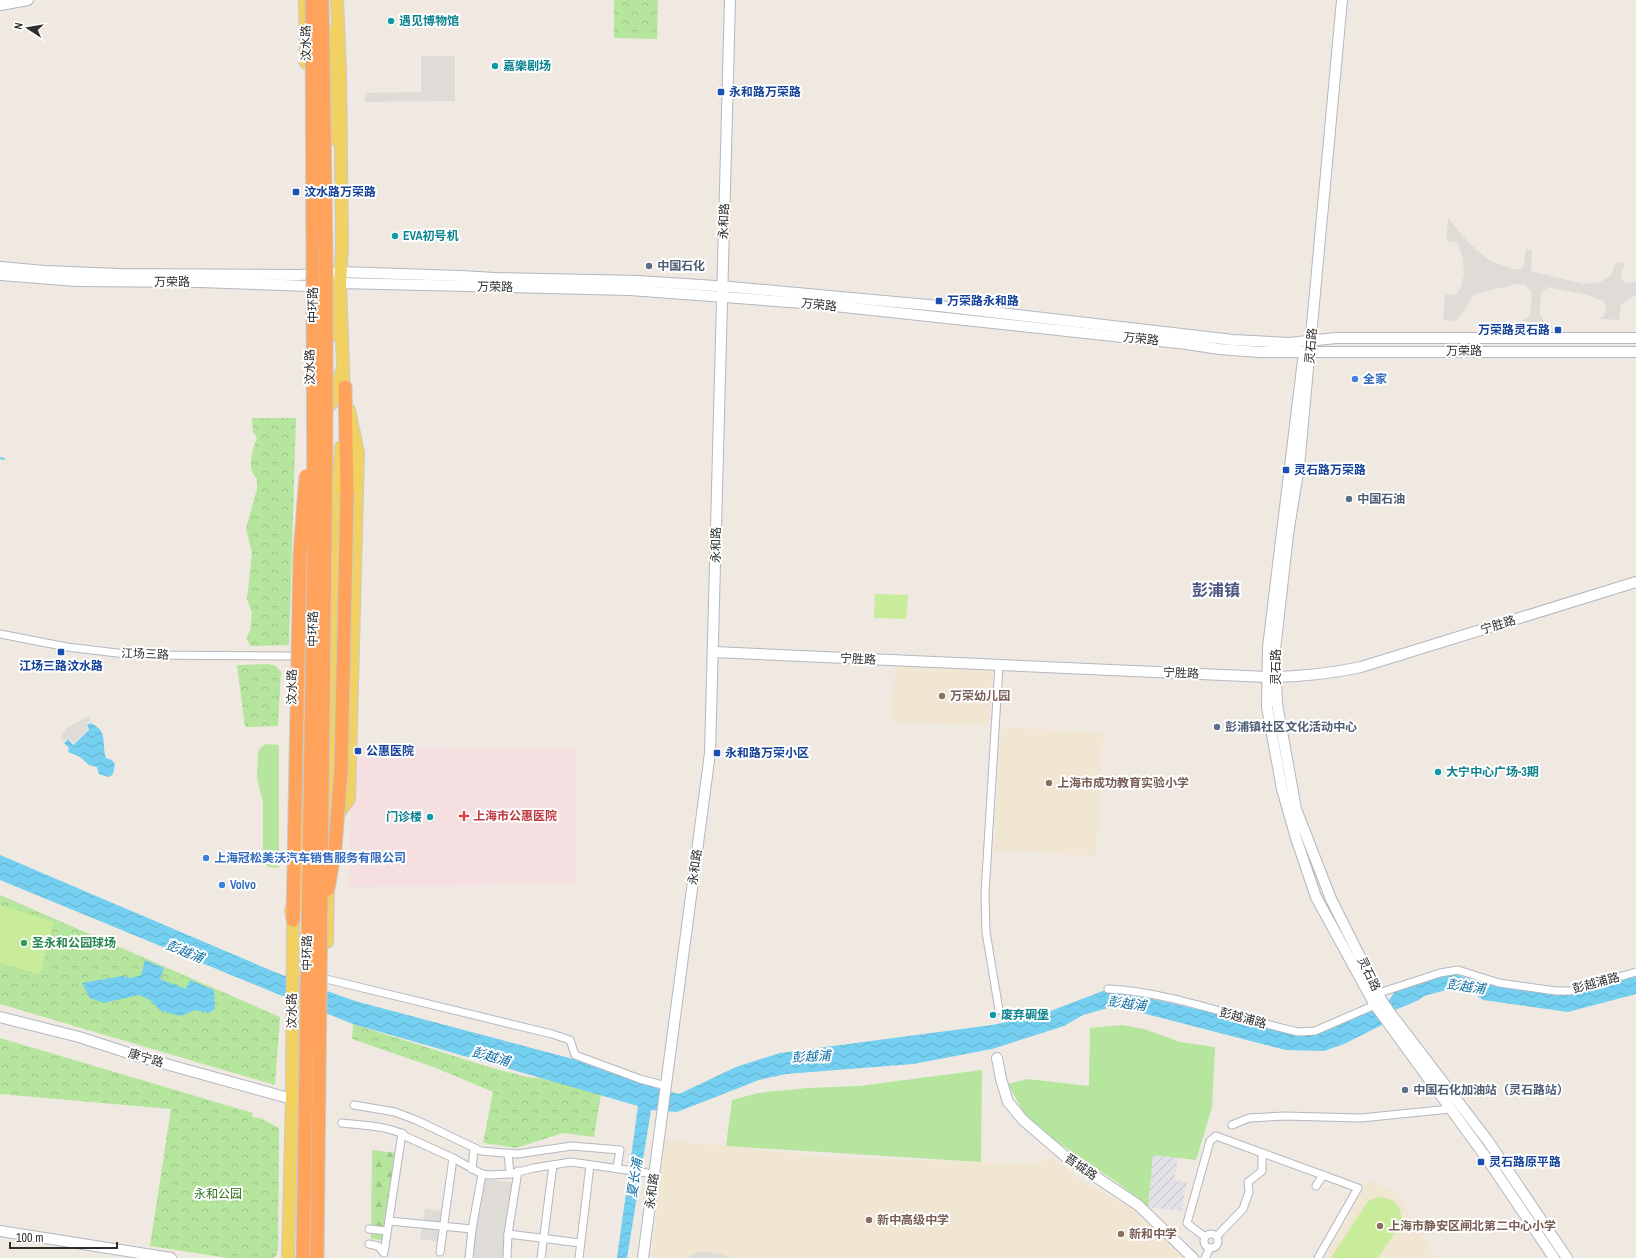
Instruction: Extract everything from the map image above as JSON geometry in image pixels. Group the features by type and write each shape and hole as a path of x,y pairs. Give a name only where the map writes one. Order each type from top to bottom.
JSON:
{"highway":[{"name":"中环路","path":"302,1258 314,560 312,0"},
{"name":"中环路","path":"317,1258 324,925 326,434 326,254 322,0"},
{"path":"324,925 334,848 341,770 347,493 345,387"},
{"path":"293,920 298,811 300,554 314,412"}],"main road":[{"path":"0,5 28,0"},
{"name":"汶水路","path":"288,1258 292,1099 293,920 288,886 292,656 303,642 312,426 310,388 313,279 305,0"},
{"path":"312,0 316,68 313,279 318,370 313,835 320,978"},
{"path":"317,1027 320,978 318,901 320,703 331,404 333,300 337,278 330,0"},
{"name":"汶水路","path":"306,1258 317,1027 329,826 336,549 345,387 343,368 343,323 337,278 342,247 340,72 337,0"},
{"name":"永和路","path":"643,1258 650,1174 661,1124 710,753 714,652 721,291 727,150 730,0"},
{"name":"灵石路","path":"1337,0 1307,353 1268,647 1271,677 1267,707 1282,789 1296,838 1316,897 1377,1000 1450,1109 1485,1156 1554,1258"},
{"name":"灵石路","path":"1308,341 1342,0"},
{"name":"万荣路","path":"0,267 118,274 313,279"},
{"name":"万荣路","path":"0,275 77,281 200,282 337,278 618,289 721,291 940,306 1233,340 1282,343 1336,338 1636,338"},
{"name":"万荣路","path":"721,291 824,305 1187,344 1219,349 1307,353 1636,352"},
{"path":"333,300 343,323"},
{"path":"331,404 343,368"},
{"path":"310,388 318,370"},
{"path":"329,826 349,799 358,453 345,387"},
{"path":"336,549 356,525"},
{"name":"宁胜路","path":"714,652 1271,677 1331,674 1361,667 1636,582"},
{"path":"303,642 298,811 313,835"},
{"path":"318,901 324,925"},
{"name":"康宁路","path":"0,1016 292,1099"},
{"name":"灵石路","path":"1394,1025 1488,1141 1567,1258"},
{"name":"汶水路","path":"317,1027 324,1130 323,1258"},
{"name":"汶水路","path":"313,1258 317,1027"},
{"name":"晋城路","path":"997,1058 1001,1079 1008,1102 1023,1120 1066,1157 1138,1205 1193,1258"},
{"path":"314,1162 324,1130"},
{"path":"0,1232 171,1258"}],"street":[{"name":"江场三路","path":"0,634 66,646 134,655 292,656"},
{"path":"999,665 985,893 986,932 999,1010"},
{"name":"彭越浦路","path":"1108,989 1125,990 1160,997 1298,1032 1315,1031 1377,1000 1440,973 1458,970 1498,983 1548,990 1570,991 1636,972"},
{"path":"320,978 552,1034 570,1040 575,1055 666,1086"},
{"path":"354,1105 395,1112 416,1120 481,1151 516,1154 572,1146 620,1150 617,1168"},
{"path":"1232,1125 1249,1118 1284,1116 1361,1118 1450,1109"},
{"path":"342,1123 363,1125 402,1133 407,1137 453,1158 482,1174 510,1174 518,1171 571,1162 650,1174"},
{"path":"369,1244 378,1246 384,1253 402,1133"},
{"path":"1205,1237 1187,1223 1210,1141 1216,1136 1358,1188 1318,1258"},
{"path":"472,1169 474,1148"},
{"path":"508,1153 510,1174"},
{"path":"1217,1236 1243,1210 1249,1192 1248,1182 1262,1171 1262,1153"},
{"path":"440,1252 453,1158"},
{"path":"541,1258 553,1165"},
{"path":"578,1258 590,1165"},
{"path":"507,1258 508,1234 518,1171"},
{"path":"469,1258 472,1229 482,1174"},
{"path":"1316,1186 1323,1175"},
{"path":"389,1221 472,1229"},
{"path":"369,1229 387,1231"},
{"path":"508,1234 580,1243"},
{"path":"1205,1237 1208,1234 1217,1236"},
{"path":"1205,1237 1204,1242 1206,1247 1210,1248 1219,1244 1217,1236"},
{"path":"1205,1258 1210,1248"}],"shaded area":[{"path":"421,56 455,56 455,101 365,102 365,93 421,92"},
{"path":"1448,218 1469,243 1489,260 1512,269 1520,269 1524,265 1526,249 1532,251 1531,271 1584,284 1600,282 1611,275 1616,262 1625,263 1621,279 1626,283 1636,282 1636,296 1629,298 1621,305 1619,320 1599,319 1603,317 1607,307 1603,301 1587,295 1548,287 1541,293 1540,315 1545,323 1522,321 1530,315 1532,293 1525,285 1517,284 1475,294 1457,321 1443,320 1445,295 1457,294 1461,287 1464,273 1463,259 1459,246 1455,242 1446,241"},
{"name":"万荣幼儿园","path":"895,666 992,671 989,726 892,722"},
{"path":"89,716 91,721 86,723 88,730 73,743 68,737 63,741 60,737 67,728"},
{"name":"上海市成功教育实验小学","path":"1001,727 1103,733 1096,856 994,850"},
{"name":"上海市公惠医院","path":"353,746 575,748 577,884 349,887"},
{"name":"新中高级中学","path":"665,1140 829,1157 1033,1164 1053,1158 1085,1183 1133,1209 1183,1258 651,1258"},
{"path":"1153,1155 1178,1157 1174,1180 1187,1182 1181,1211 1148,1207"},
{"path":"484,1179 515,1183 505,1258 470,1258"},
{"name":"上海市静安区闸北第二中心小学","path":"1368,1180 1398,1194 1435,1258 1326,1258"},
{"path":"425,1208 445,1212 440,1242 420,1239"},
{"path":"699,1252 716,1253 733,1258 689,1258 690,1256"}],"green space":[{"path":"614,0 658,0 657,39 614,38"},
{"path":"252,418 296,418 289,645 251,646 246,638 250,631 252,613 247,599 252,553 246,528 257,489 257,479 251,465 253,448 257,438 253,432"},
{"path":"875,594 908,595 906,619 874,618"},
{"path":"269,664 276,666 281,672 278,726 245,727 237,665"},
{"path":"266,744 279,745 279,868 268,867 263,859 263,803 257,778 258,753 260,748"},
{"path":"0,895 280,1017 275,1085 0,1004"},
{"name":"圣永和公园球场","path":"0,905 54,922 40,975 0,963"},
{"path":"353,1024 492,1068 527,1077 560,1080 601,1094 594,1137 563,1133 516,1148 483,1143 493,1092 436,1068 352,1039"},
{"path":"1122,1025 1144,1029 1180,1042 1215,1047 1212,1108 1196,1160 1153,1155 1148,1207 1118,1183 1053,1139 1025,1115 1008,1084 1027,1079 1089,1086 1090,1028"},
{"name":"永和公园","path":"0,1038 253,1113 252,1117 260,1118 279,1128 278,1249 276,1256 273,1258 228,1258 150,1246 171,1109 0,1094"},
{"path":"982,1070 981,1162 726,1146 732,1100 758,1093 808,1088 859,1086"},
{"path":"372,1150 397,1153 383,1240 371,1239"},
{"path":"1379,1197 1389,1199 1396,1204 1400,1211 1402,1222 1378,1258 1331,1258 1368,1201"}],"water":[{"path":"91,723 97,726 102,734 106,758 112,760 115,764 113,774 109,777 99,774 97,767 89,765 80,757 68,752 69,748 64,743 68,739 73,745 89,730 87,725"},
{"path":"0,855 277,973 355,1001 573,1059 656,1088 679,1094 736,1067 780,1053 992,1025 1040,1015 1108,989 1298,1032 1315,1031 1389,1000 1396,990 1450,973 1496,986 1559,995 1572,994 1636,974 1636,994 1568,1012 1483,1000 1469,990 1454,988 1424,996 1419,1000 1395,1010 1382,1025 1344,1044 1324,1051 1286,1050 1115,1006 1083,1015 1064,1026 992,1049 913,1064 786,1074 759,1080 677,1112 651,1110 627,1258 617,1258 638,1106 353,1024 0,880"},
{"path":"145,960 164,968 160,979 186,989 190,980 214,990 215,1009 209,1013 195,1010 181,1016 161,1011 150,1000 139,995 104,1003 90,998 82,983 122,976 131,978 141,975"}],"waterway":[{"path":"0,458 4,459"}],"place":[{"name":"遇见博物馆","path":"391,21"},
{"name":"嘉樂剧场","path":"495,66"},
{"name":"永和路万荣路","path":"721,92"},
{"name":"汶水路万荣路","path":"296,192"},
{"name":"EVA初号机","path":"395,236"},
{"name":"中国石化","path":"649,266"},
{"name":"万荣路永和路","path":"939,301"},
{"name":"万荣路灵石路","path":"1558,330"},
{"name":"全家","path":"1355,379"},
{"name":"灵石路万荣路","path":"1286,470"},
{"name":"中国石油","path":"1349,499"},
{"name":"江场三路汶水路","path":"61,652"},
{"name":"万荣幼儿园","path":"942,696"},
{"name":"彭浦镇社区文化活动中心","path":"1217,727"},
{"name":"公惠医院","path":"358,751"},
{"name":"永和路万荣小区","path":"717,753"},
{"name":"大宁中心广场-3期","path":"1438,772"},
{"name":"上海市成功教育实验小学","path":"1049,783"},
{"name":"上海市公惠医院","path":"464,816"},
{"name":"门诊楼","path":"430,817"},
{"name":"上海冠松美沃汽车销售服务有限公司","path":"206,858"},
{"name":"Volvo","path":"222,885"},
{"name":"圣永和公园球场","path":"24,943"},
{"name":"废弃碉堡","path":"993,1015"},
{"name":"中国石化加油站（灵石路站）","path":"1405,1090"},
{"name":"灵石路原平路","path":"1481,1162"},
{"name":"新中高级中学","path":"869,1220"},
{"name":"上海市静安区闸北第二中心小学","path":"1380,1226"},
{"name":"新和中学","path":"1121,1234"}],"district":[{"name":"彭浦镇","path":"1216,590"}],"water label":[{"name":"彭越浦","path":"185,951"},
{"name":"彭越浦","path":"1466,986"},
{"name":"彭越浦","path":"1127,1003"},
{"name":"彭越浦","path":"491,1056"},
{"name":"彭越浦","path":"811,1056"},
{"name":"夏长浦","path":"634,1178"}]}
